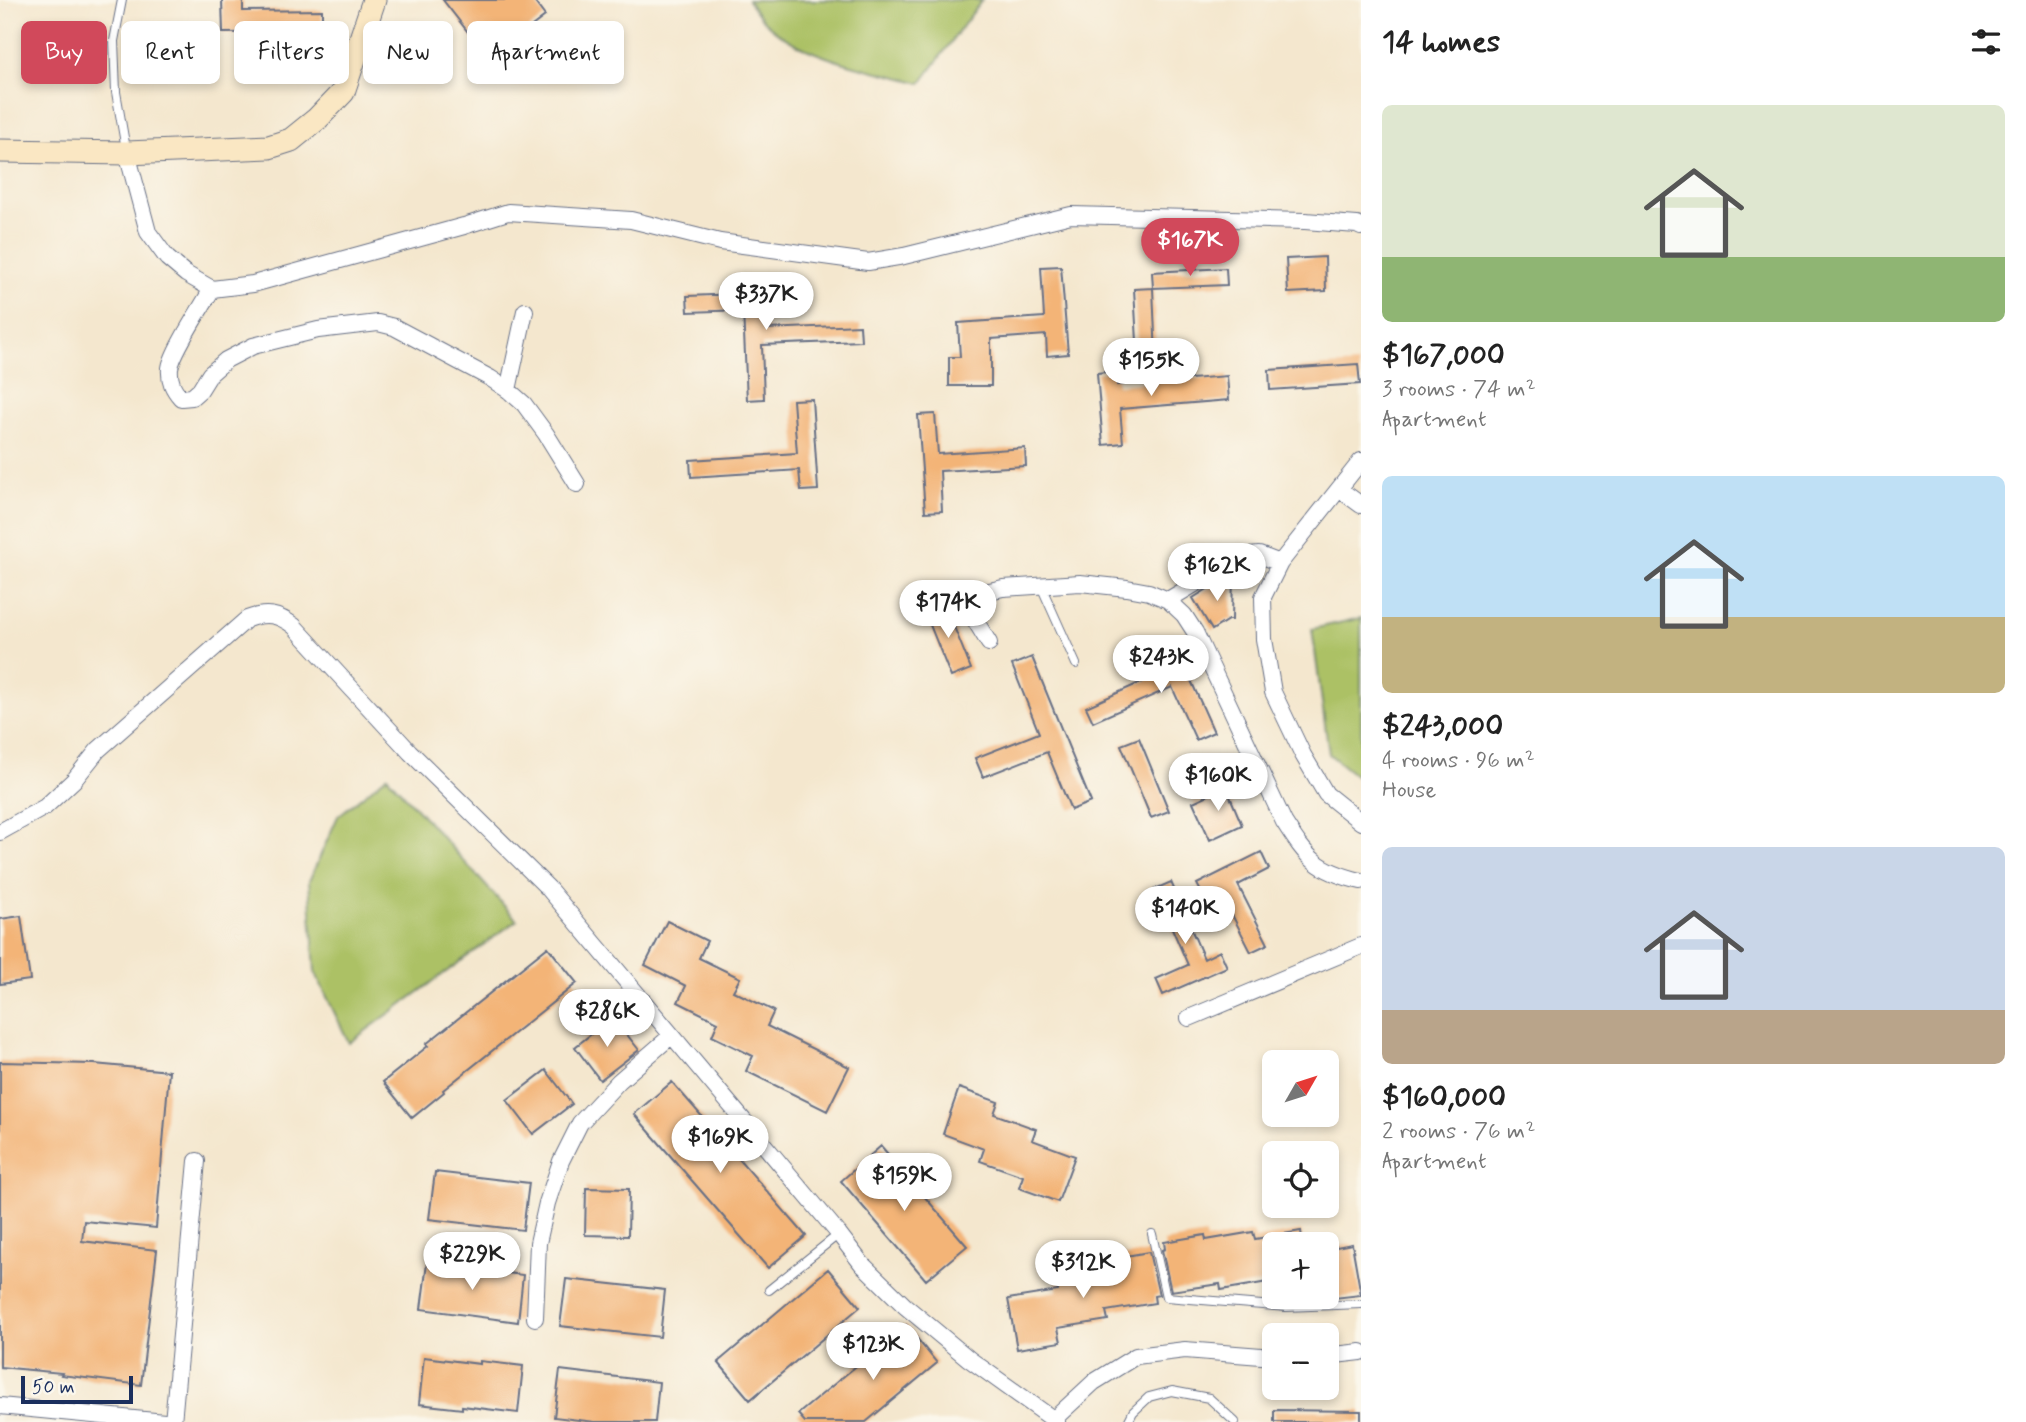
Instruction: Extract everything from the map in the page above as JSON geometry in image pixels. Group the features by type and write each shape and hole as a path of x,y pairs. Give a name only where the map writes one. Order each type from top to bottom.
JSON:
{"street":[{"path":"0,152 127,153 269,147 291,139 317,119 343,92 374,0"},
{"path":"127,153 148,232 167,258 186,274 212,289 253,284 508,212 631,219 720,242 868,262 904,256 1071,215 1306,221 1361,227"},
{"path":"212,289 170,367 172,389 181,398 192,397 226,359 253,346 318,330 378,323 394,327 508,390 524,404 577,484"},
{"path":"508,390 525,312"},
{"path":"1361,461 1280,563 1263,597 1264,639 1273,692 1303,755 1326,794 1361,822"},
{"path":"1339,489 1361,505"},
{"path":"1168,600 1240,557 1259,555 1280,563"},
{"path":"989,643 972,615 969,604 980,593 1003,587 1080,583 1149,592 1168,600 1184,615 1195,632 1284,821 1301,849 1315,863 1361,881"},
{"path":"0,832 45,807 74,780 98,750 247,619 259,615 284,619 294,626 410,752 548,888 583,927 862,1264 905,1306 969,1359 1055,1421 1094,1382 1136,1356 1185,1350 1262,1356"},
{"path":"1189,1018 1361,946"},
{"path":"535,1318 538,1243 547,1203 561,1161 580,1123 619,1081 671,1036"},
{"path":"173,1422 197,1161"},
{"path":"1339,1355 1361,1352"},
{"path":"0,1406 165,1422"}],"lane":[{"path":"122,0 114,41 116,92 127,153"},
{"path":"1041,586 1076,664"},
{"path":"768,1290 839,1234"},
{"path":"1152,1234 1166,1297 1286,1307 1361,1304"},
{"path":"1128,1422 1133,1412 1149,1396 1171,1391 1209,1398 1235,1422"}],"green space":[{"path":"748,0 982,0 921,83 850,64 801,47 762,19"},
{"path":"1361,618 1361,780 1329,754 1312,629"},
{"path":"387,776 517,920 349,1043 315,972 309,881 338,816"}],"building":[{"path":"222,0 243,0 243,11 322,10 322,21 234,21 234,33 223,33"},
{"path":"443,0 533,0 545,16 538,21 467,21 467,31"},
{"path":"1325,257 1326,291 1288,293 1286,259"},
{"path":"1061,266 1068,354 1047,356 1046,335 991,339 991,386 949,386 949,357 960,357 958,323 1044,317 1041,267"},
{"path":"1226,268 1227,285 1153,288 1152,272"},
{"path":"1153,288 1156,358 1138,359 1134,289"},
{"path":"765,293 767,329 860,325 861,341 762,345 764,399 747,400 743,310 688,312 687,296"},
{"path":"1358,364 1360,384 1270,390 1269,370"},
{"path":"1116,371 1117,385 1227,376 1229,400 1120,409 1123,443 1103,445 1097,373"},
{"path":"812,399 818,490 801,491 799,470 691,477 690,460 797,453 793,400"},
{"path":"935,414 938,454 1025,448 1026,466 940,471 942,511 925,512 918,415"},
{"path":"1233,573 1232,620 1212,630 1193,598"},
{"path":"944,602 971,669 951,677 924,610"},
{"path":"1176,647 1214,732 1196,740 1172,687 1093,722 1086,707 1164,672 1157,655"},
{"path":"1032,657 1091,802 1071,810 1047,752 983,777 975,758 1039,733 1012,665"},
{"path":"1139,738 1169,811 1151,818 1121,745"},
{"path":"1226,787 1242,825 1210,840 1193,802"},
{"path":"1261,852 1269,869 1238,885 1268,944 1251,952 1221,893 1206,901 1197,884"},
{"path":"1171,882 1204,959 1220,951 1227,967 1163,995 1156,979 1188,965 1155,889"},
{"path":"21,916 30,980 0,984 0,919"},
{"path":"667,921 707,941 699,958 740,978 733,991 774,1011 767,1026 849,1067 827,1111 746,1071 753,1056 712,1036 718,1022 678,1002 686,986 645,965"},
{"path":"548,947 577,983 412,1118 383,1082 428,1046 426,1044"},
{"path":"613,1017 639,1050 600,1080 575,1047"},
{"path":"0,1062 94,1064 169,1071 156,1228 84,1221 82,1241 157,1250 141,1385 0,1367"},
{"path":"546,1070 572,1104 533,1134 507,1100"},
{"path":"672,1082 806,1236 768,1268 634,1114"},
{"path":"959,1088 998,1102 994,1114 1036,1129 1032,1140 1075,1156 1058,1202 1019,1188 1023,1176 980,1161 984,1149 943,1134"},
{"path":"881,1146 967,1246 926,1280 841,1181"},
{"path":"435,1172 529,1183 523,1230 429,1219"},
{"path":"586,1188 629,1189 628,1236 585,1235"},
{"path":"1253,1232 1255,1239 1262,1238 1262,1283 1221,1290 1220,1284 1171,1291 1162,1250 1165,1249 1164,1242 1205,1235 1206,1240"},
{"path":"1352,1244 1361,1295 1339,1298 1339,1246"},
{"path":"1149,1252 1159,1295 1154,1296 1155,1303 1106,1311 1108,1320 1058,1328 1061,1342 1017,1349 1008,1299 1058,1291 1056,1277 1104,1269 1103,1260"},
{"path":"427,1263 523,1275 518,1322 421,1309"},
{"path":"828,1269 860,1307 750,1400 718,1362"},
{"path":"566,1279 665,1290 660,1337 560,1326"},
{"path":"906,1325 937,1363 866,1422 805,1422 798,1414"},
{"path":"424,1357 523,1366 518,1413 419,1404"},
{"path":"560,1370 659,1382 655,1422 595,1422 554,1417"},
{"path":"1274,1410 1361,1411 1361,1422 1274,1422"}]}
